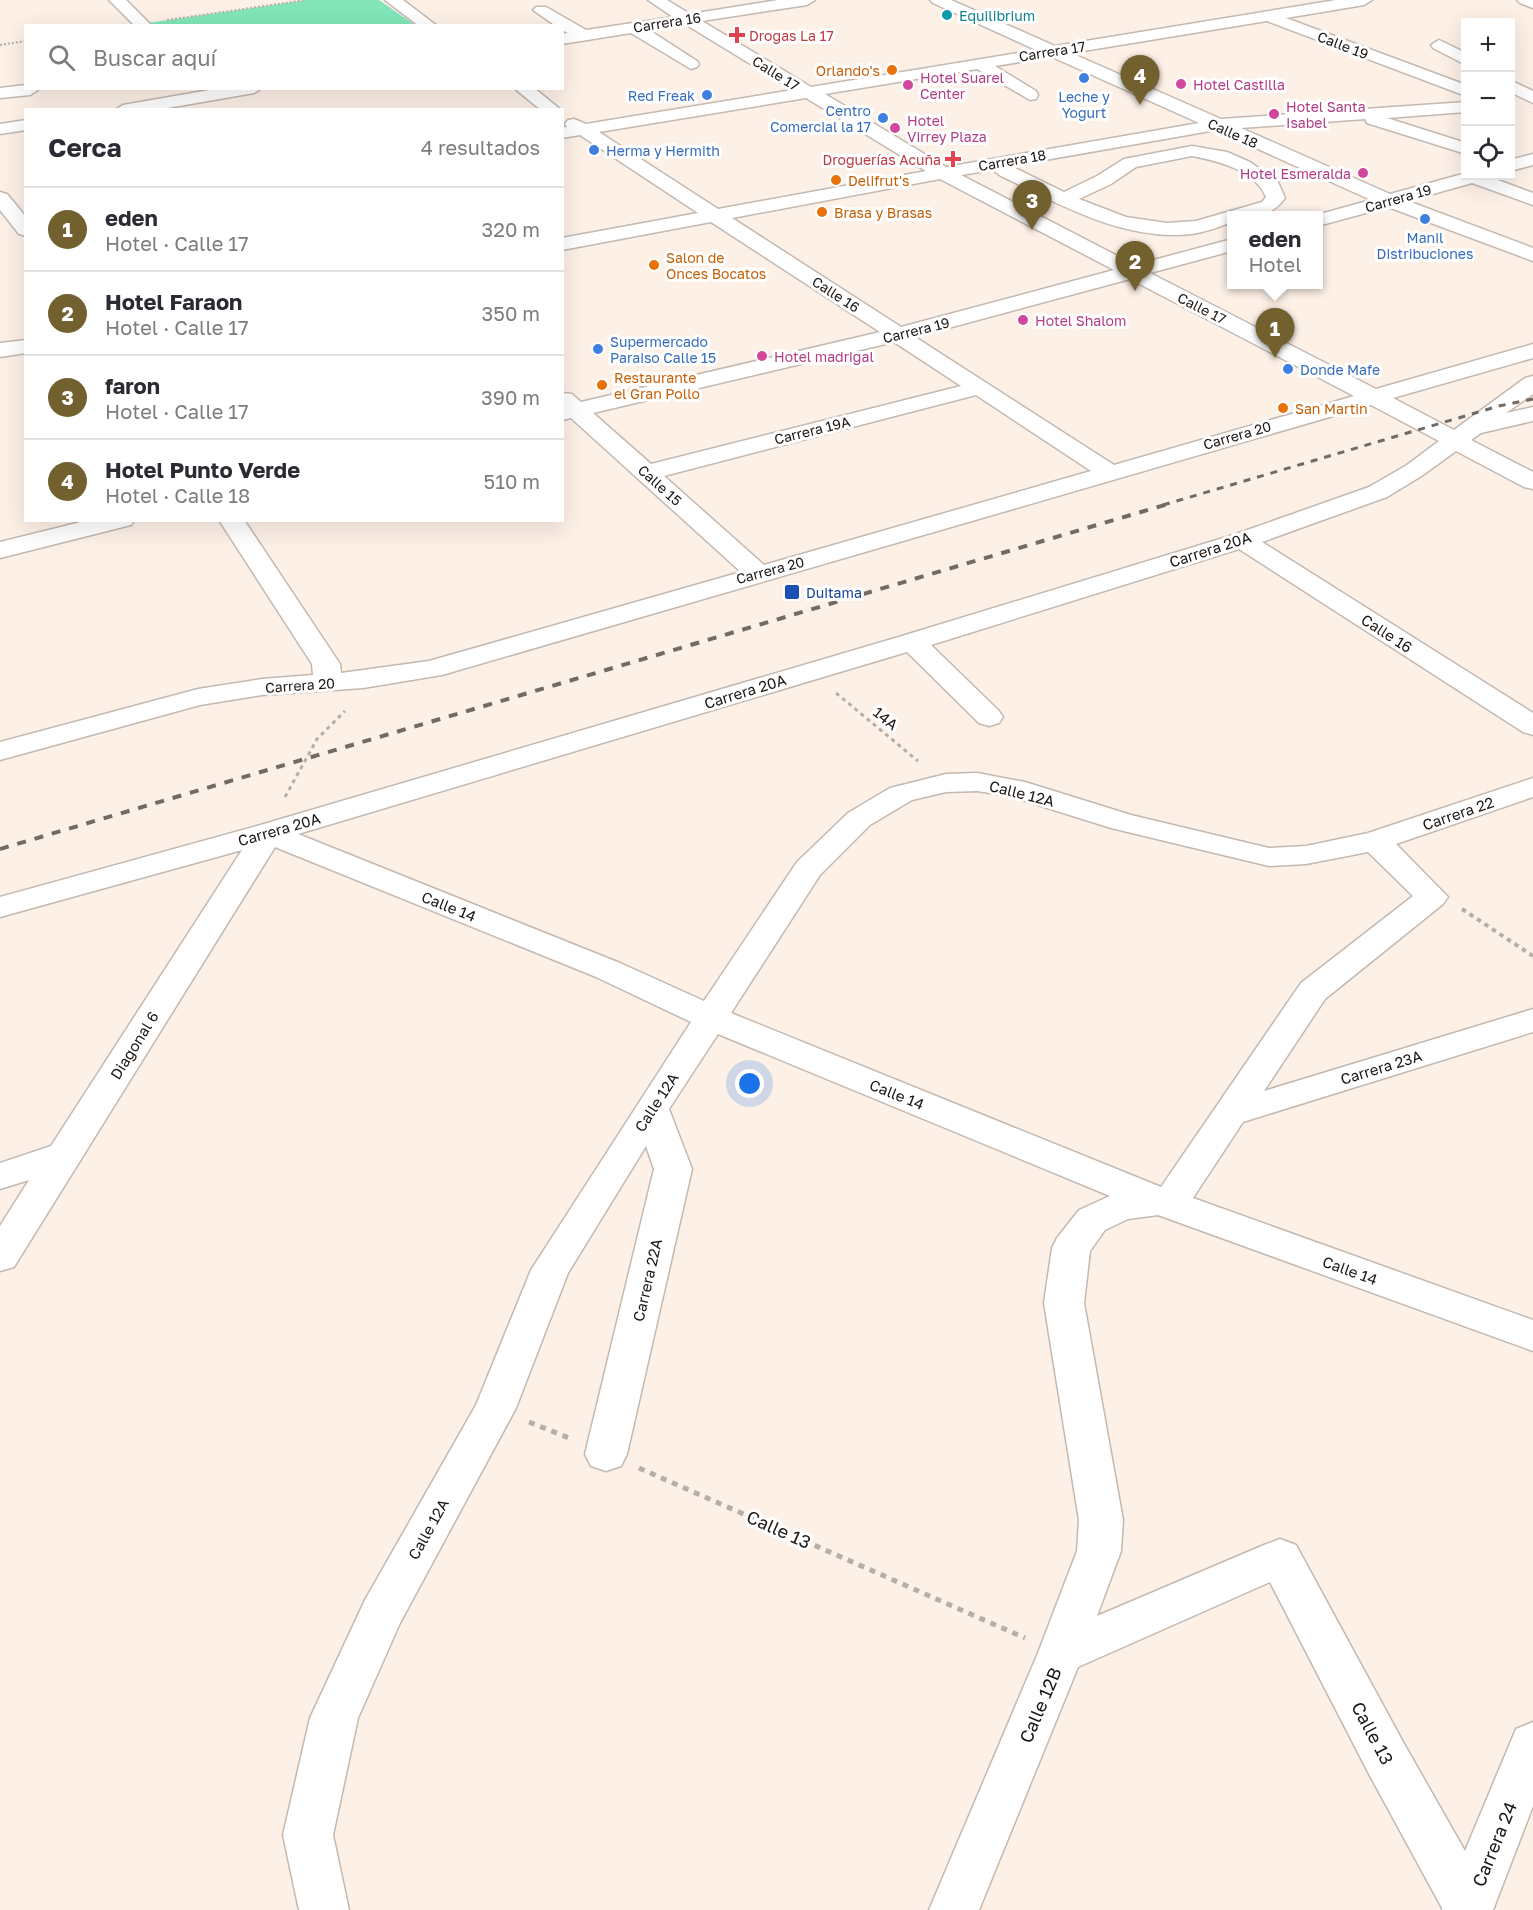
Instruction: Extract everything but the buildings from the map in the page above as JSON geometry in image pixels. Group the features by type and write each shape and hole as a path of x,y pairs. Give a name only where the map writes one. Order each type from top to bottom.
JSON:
{"street":[{"path":"117,0 144,24"},
{"path":"393,0 427,24"},
{"name":"Calle 17","path":"656,0 942,173 1373,397 1462,435 1533,482"},
{"name":"Carrera 16","path":"564,39 807,0"},
{"name":"Calle 18","path":"938,0 1390,201 1533,255"},
{"name":"Carrera 17","path":"564,133 1364,0"},
{"path":"1526,0 1533,3"},
{"name":"Calle 19","path":"1241,7 1461,89"},
{"path":"542,10 584,36"},
{"path":"635,28 691,64"},
{"path":"1439,45 1461,57"},
{"path":"978,63 1030,94"},
{"path":"0,93 30,90"},
{"path":"525,90 550,108"},
{"path":"133,108 218,91 237,108"},
{"path":"1515,93 1526,107"},
{"name":"Carrera 18","path":"564,244 996,163 1215,125 1461,106"},
{"path":"1355,113 1461,147"},
{"name":"Calle 16","path":"564,117 1110,472"},
{"path":"0,129 24,125"},
{"path":"1066,198 1104,180 1117,169 1130,163 1173,153 1205,152 1244,166 1271,186 1276,198 1269,206 1251,211"},
{"path":"1515,164 1533,159"},
{"path":"996,163 1007,172 1102,216 1133,225 1168,229 1192,228 1227,218"},
{"name":"Carrera 19","path":"1323,219 1461,180"},
{"path":"1484,180 1533,199"},
{"path":"0,198 24,227"},
{"path":"0,230 24,227"},
{"name":"Carrera 19","path":"567,407 897,335 1227,245"},
{"path":"0,350 24,346"},
{"name":"Carrera 20","path":"0,750 198,697 327,674 363,680 432,669 1533,351"},
{"path":"1482,366 1514,369 1533,381"},
{"name":"Carrera 20A","path":"0,907 268,833 912,642 1242,540 1378,492 1462,435 1533,381"},
{"name":"Carrera 19A","path":"646,473 978,388"},
{"name":"Calle 15","path":"567,407 646,473 758,573"},
{"name":"Carrera 20A","path":"1462,435 1533,414"},
{"path":"0,550 114,522"},
{"path":"232,522 327,674"},
{"name":"Calle 16","path":"1242,540 1533,726"},
{"path":"912,642 989,717"},
{"name":"Calle 12A","path":"324,1910 309,1835 334,1718 381,1614 495,1408 550,1269 651,1109 808,869 859,819 901,794 946,783 977,782 1014,788 1122,822 1269,857 1306,855 1379,840"},
{"name":"Carrera 22","path":"1379,840 1533,787"},
{"name":"Calle 14","path":"268,833 609,970 711,1018 1160,1201 1533,1336"},
{"name":"Diagonal 6","path":"0,1257 268,833"},
{"path":"1061,1653 1099,1551 1101,1520 1064,1303 1071,1248 1092,1220 1121,1206 1160,1201 1175,1196 1313,990 1432,897 1379,840"},
{"name":"Carrera 23A","path":"1229,1114 1533,1020"},
{"name":"Carrera 22A","path":"606,1454 674,1169 651,1109"},
{"path":"0,1176 65,1155"},
{"name":"Calle 12B","path":"954,1910 1061,1653 1280,1558"},
{"name":"Calle 13","path":"1280,1558 1468,1908"},
{"name":"Carrera 24","path":"1468,1908 1533,1744"}],"path":[{"path":"144,24 306,0"},
{"path":"0,45 24,41"},
{"name":"14A","path":"810,672 946,783"},
{"path":"268,833 302,760 333,719 351,706"},
{"name":"Calle 13","path":"495,1408 606,1454 1061,1653"}],"green space":[{"path":"307,0 379,0 414,24 149,24"}],"railway":[{"path":"1163,505 1499,406 1533,399"},
{"path":"0,849 1168,504"}],"place":[{"name":"Equilibrium","path":"947,15"},
{"name":"Drogas La 17","path":"737,35"},
{"name":"Orlando's","path":"892,70"},
{"name":"Leche y Yogurt","path":"1084,78"},
{"name":"Hotel Castilla","path":"1181,84"},
{"name":"Hotel Suarel Center","path":"908,85"},
{"name":"Red Freak","path":"707,95"},
{"name":"Hotel Punto Verde","path":"1140,105"},
{"name":"Hotel Santa Isabel","path":"1274,114"},
{"name":"Centro Comercial la 17","path":"883,118"},
{"name":"Hotel Virrey Plaza","path":"895,128"},
{"name":"Herma y Hermith","path":"594,150"},
{"name":"Droguerías Acuña","path":"953,159"},
{"name":"Hotel Esmeralda","path":"1363,173"},
{"name":"Delifrut's","path":"836,180"},
{"name":"Brasa y Brasas","path":"822,212"},
{"name":"Manil Distribuciones","path":"1425,219"},
{"name":"faron","path":"1032,230"},
{"name":"Salon de Onces Bocatos","path":"654,265"},
{"name":"Hotel Faraon","path":"1135,291"},
{"name":"Hotel Shalom","path":"1023,320"},
{"name":"Supermercado Paraiso Calle 15","path":"598,349"},
{"name":"Hotel madrigal","path":"762,356"},
{"name":"eden","path":"1275,358"},
{"name":"Donde Mafe","path":"1288,369"},
{"name":"Restaurante el Gran Pollo","path":"602,385"},
{"name":"San Martin","path":"1283,408"},
{"name":"Duitama","path":"792,592"}]}
